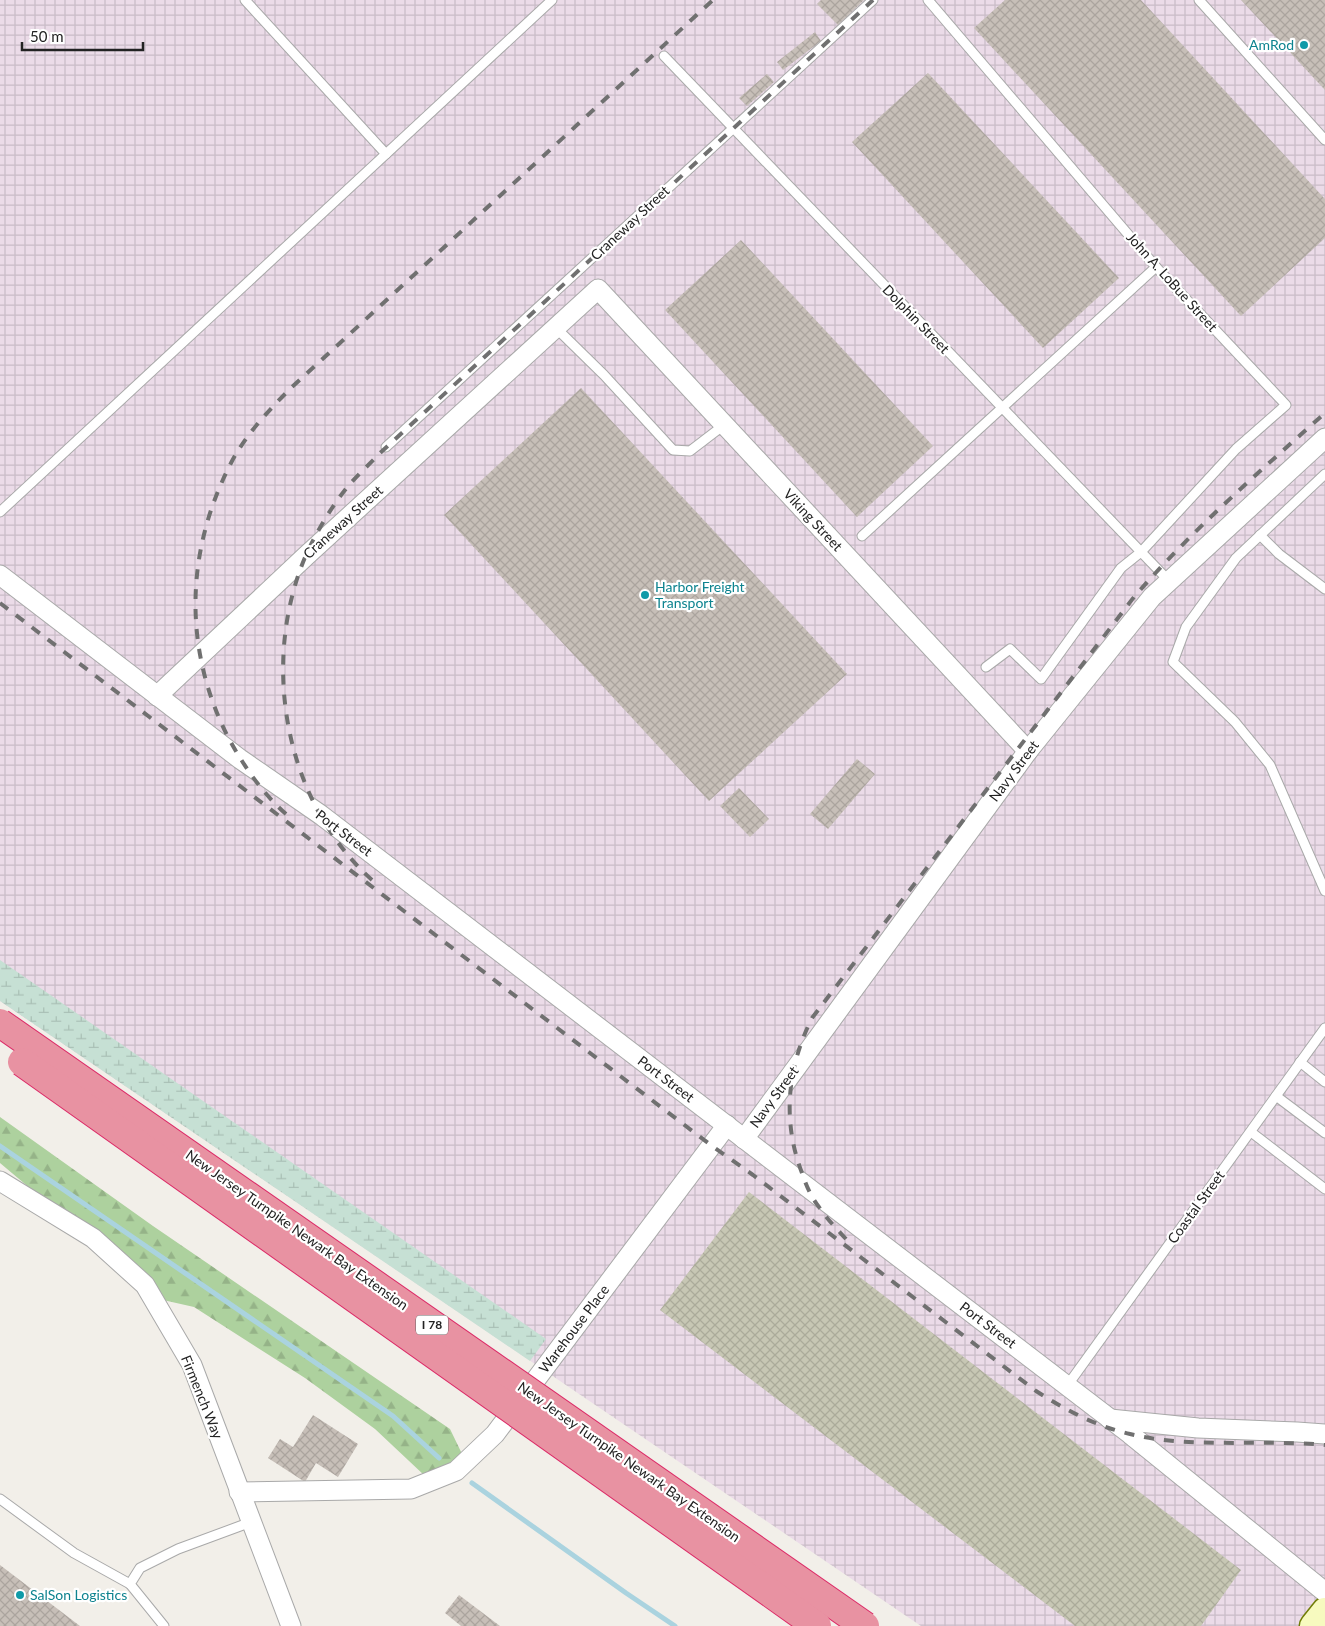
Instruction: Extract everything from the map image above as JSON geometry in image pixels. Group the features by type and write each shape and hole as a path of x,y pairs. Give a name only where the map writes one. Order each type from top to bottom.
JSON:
{"highway":[{"name":"New Jersey Turnpike Newark Bay Extension","path":"0,1023 865,1626"},
{"name":"New Jersey Turnpike Newark Bay Extension","path":"0,1046 818,1626"}],"main road":[{"path":"1313,1626 1325,1611"}],"street":[{"name":"Craneway Street","path":"157,696 307,555 598,289"},
{"name":"Viking Street","path":"598,289 1028,751"},
{"name":"Navy Street","path":"744,1138 1028,751 1152,597 1325,438"},
{"name":"Port Street","path":"0,575 240,759 321,815 744,1138 1110,1419 1325,1592"},
{"name":"Warehouse Place","path":"239,1492 411,1489 456,1471 496,1434 727,1125"},
{"name":"Firmench Way","path":"0,1181 93,1238 145,1285 192,1365 291,1626"},
{"path":"1110,1419 1198,1428 1325,1434"}],"lane":[{"path":"245,0 386,154"},
{"path":"0,512 552,0"},
{"name":"Craneway Street","path":"386,447 873,0"},
{"name":"John A. LoBue Street","path":"928,0 1156,267 1286,404 1236,449 1141,552"},
{"path":"1199,0 1325,140"},
{"name":"Dolphin Street","path":"664,56 1169,581"},
{"path":"862,536 1156,267"},
{"path":"556,328 604,375 673,450 690,452 724,425"},
{"path":"1325,474 1236,558 1186,627 1173,662 1235,722 1270,765 1325,891"},
{"path":"1260,535 1279,554 1325,589"},
{"path":"986,667 1010,648 1041,679 1121,568 1141,552"},
{"name":"Coastal Street","path":"1067,1386 1325,1030"},
{"path":"1300,1062 1325,1082"},
{"path":"1276,1096 1325,1133"},
{"path":"1251,1132 1325,1189"},
{"path":"0,1499 74,1553 130,1584 164,1626"},
{"path":"130,1584 140,1568 178,1550 251,1522"}],"shaded area":[{"path":"0,0 1325,0 1325,1626 921,1626 0,1001"},
{"path":"749,1192 1241,1570 1201,1626 1075,1626 660,1310"}],"green space":[{"path":"0,960 546,1339 530,1361 0,1001"},
{"path":"0,1117 153,1226 450,1429 464,1458 425,1476 375,1429 305,1378 194,1307 163,1300 0,1163"}],"building":[{"path":"821,0 864,0 838,25 817,4"},
{"path":"1005,0 1141,0 1325,199 1325,238 1241,316 974,28"},
{"name":"AmRod","path":"1241,0 1325,0 1325,90"},
{"path":"815,32 821,41 783,70 777,62"},
{"path":"928,73 1119,278 1043,348 852,142"},
{"path":"767,74 774,82 747,106 739,98"},
{"path":"741,240 933,446 857,517 665,310"},
{"name":"Harbor Freight Transport","path":"581,388 847,674 709,801 444,515"},
{"path":"857,759 875,774 828,829 810,814"},
{"path":"739,788 769,819 750,837 720,806"},
{"path":"313,1415 358,1444 338,1477 316,1463 305,1482 268,1458 280,1439 293,1447"},
{"name":"SalSon Logistics","path":"0,1565 80,1626 0,1626"},
{"path":"459,1595 500,1626 461,1626 445,1613"}],"waterway":[{"path":"0,1146 393,1416 439,1458"},
{"path":"472,1483 675,1626"}],"railway":[{"path":"286,814 254,779 229,739 214,705 203,671 197,636 198,566 205,531 216,497 231,463 251,432 292,387 713,0"},
{"path":"372,880 342,848 318,811 300,771 289,728 283,684 285,640 292,596 306,555 319,530 345,490 379,454 873,0"},
{"path":"846,1239 825,1216 811,1195 805,1182 792,1134 790,1095 793,1075 797,1056 812,1018 1134,597 1179,548 1251,479 1325,413"},
{"path":"0,603 1036,1391 1093,1422 1117,1431 1153,1439 1325,1445"}],"place":[{"name":"AmRod","path":"1304,45"},
{"name":"Harbor Freight Transport","path":"645,595"},
{"name":"SalSon Logistics","path":"20,1595"}]}
